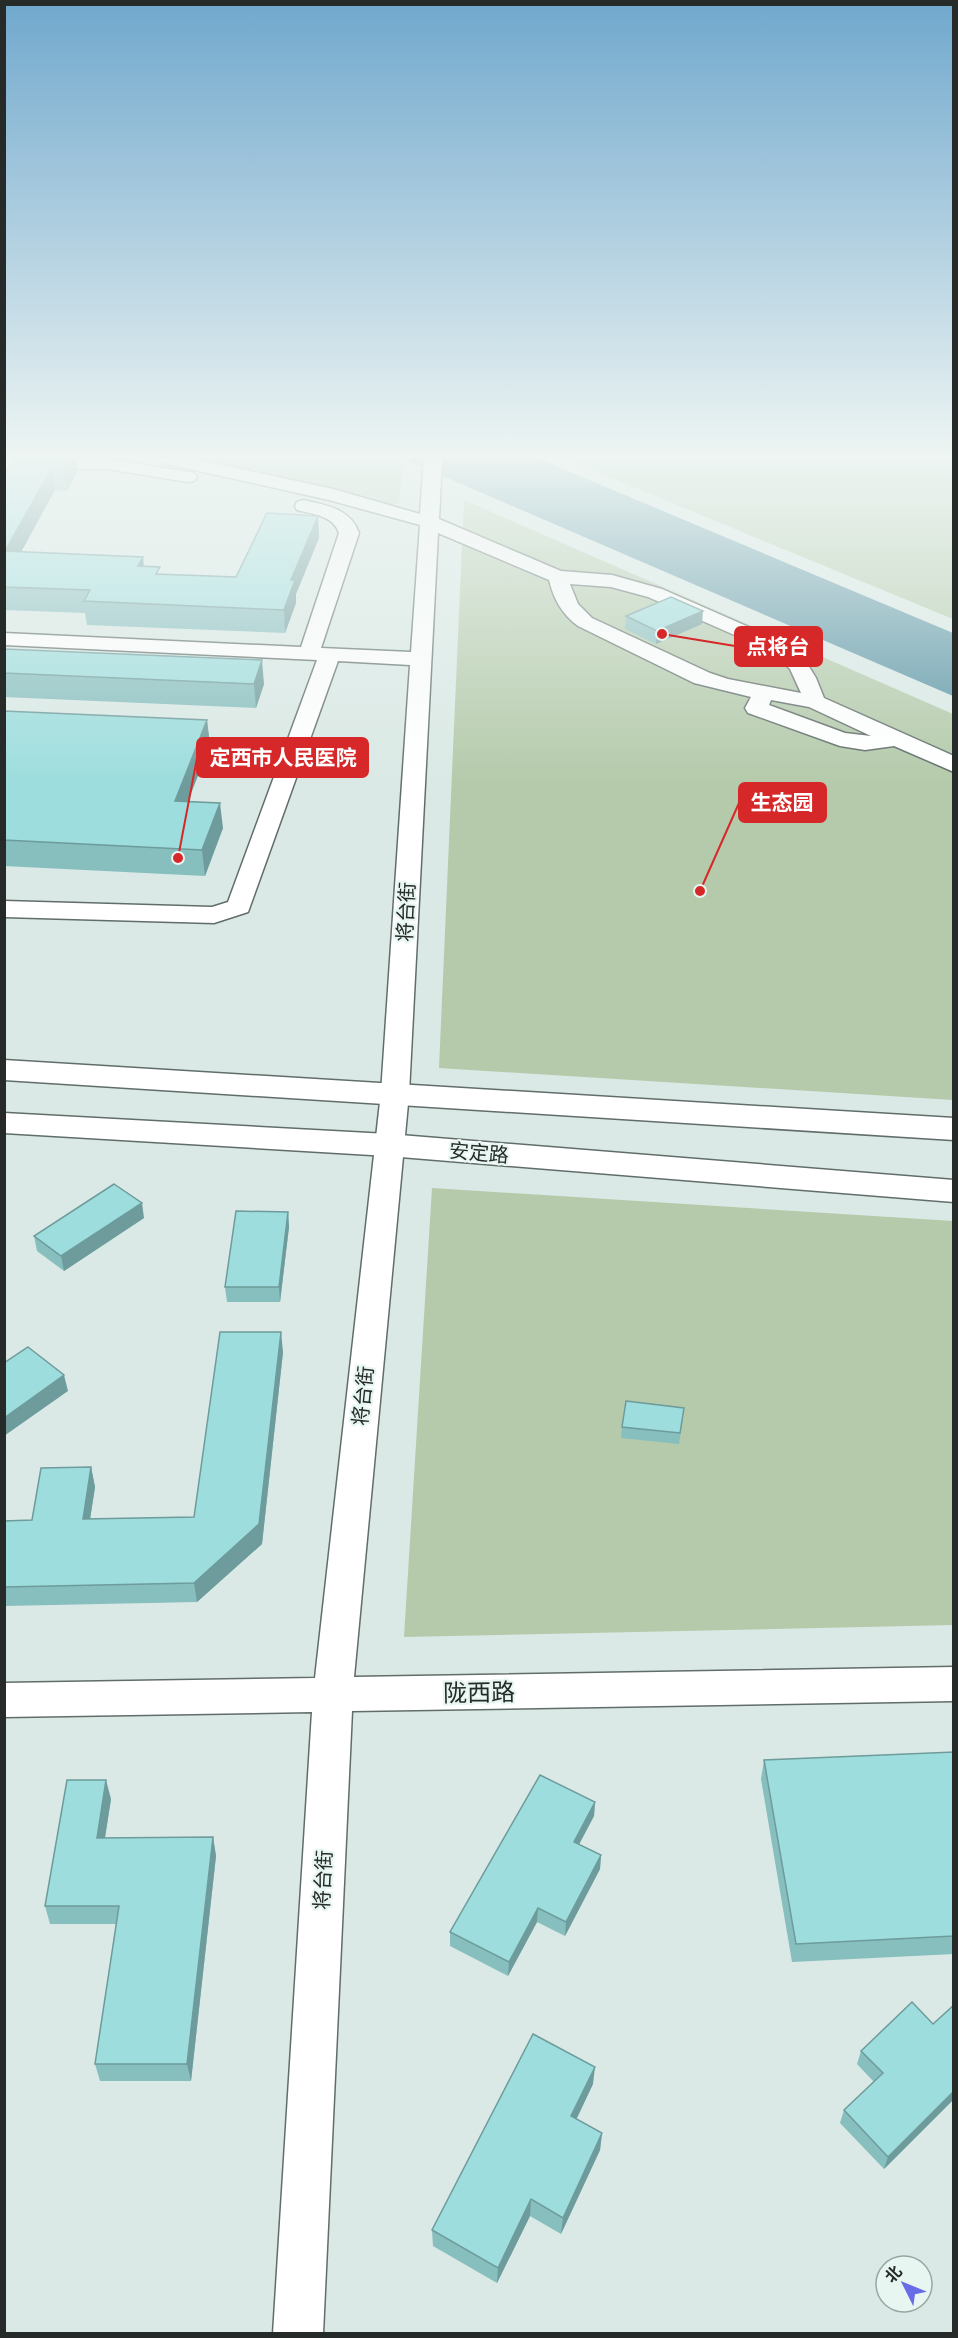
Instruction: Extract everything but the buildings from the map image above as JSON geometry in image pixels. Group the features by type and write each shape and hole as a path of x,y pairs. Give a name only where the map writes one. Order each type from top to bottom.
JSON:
{"main road":[{"path":"4,1070 954,1129"},
{"name":"安定路","path":"4,1123 387,1145 954,1191"}],"street":[{"path":"4,909 214,915 239,907 319,654 341,567"},
{"name":"将台街","path":"298,2334 333,1694 387,1145 395,1093 426,567"},
{"path":"535,567 558,577 612,581 634,586 778,647 794,658 815,702"},
{"path":"558,577 567,606 571,612 585,622 702,678 815,702 954,765"},
{"path":"4,639 421,659"},
{"path":"765,693 756,708 840,739 865,743 897,739"},
{"name":"陇西路","path":"4,1700 954,1684"}],"green space":[{"path":"461,567 617,567 953,714 953,1100 439,1068"},
{"path":"827,567 953,567 953,619"},
{"path":"432,1188 953,1221 953,1625 404,1637"}],"water":[{"path":"654,567 796,567 953,633 953,696"}],"place":[{"name":"点将台","path":"662,634"},
{"name":"定西市人民医院","path":"178,858"},
{"name":"生态园","path":"700,891"}]}
